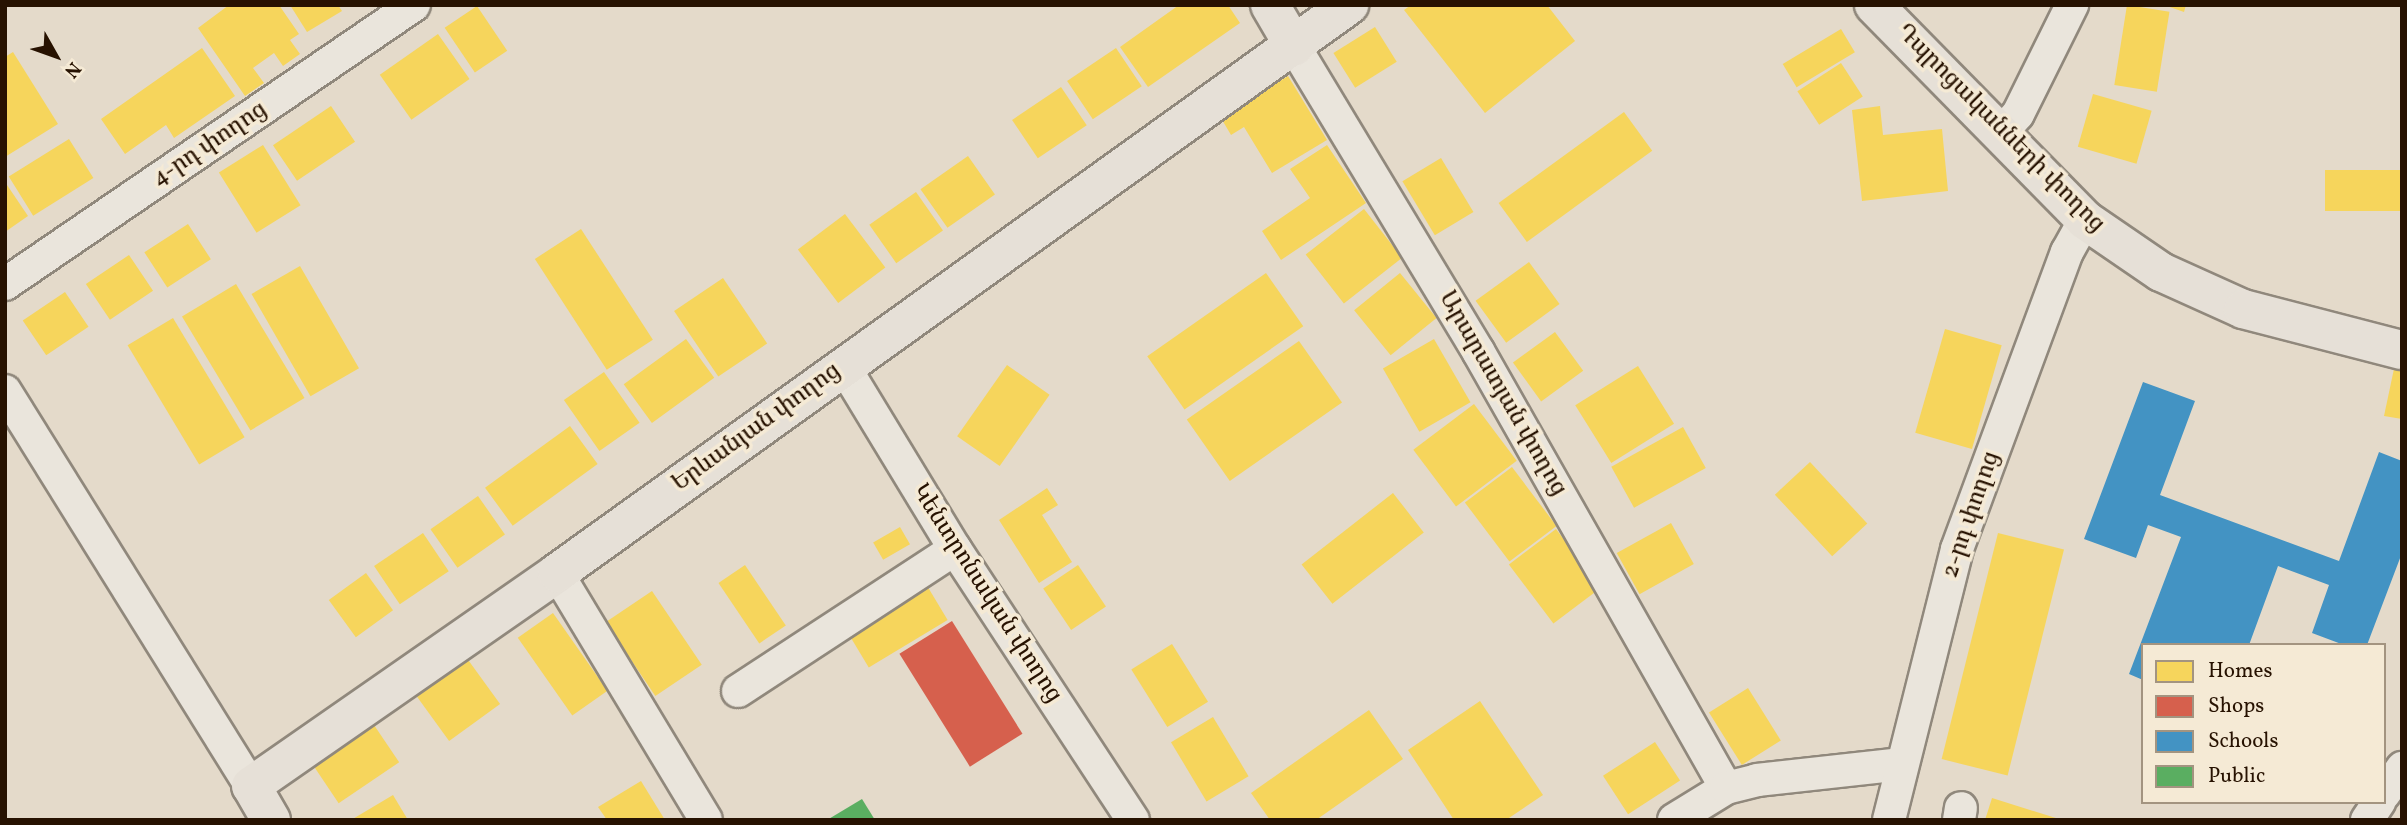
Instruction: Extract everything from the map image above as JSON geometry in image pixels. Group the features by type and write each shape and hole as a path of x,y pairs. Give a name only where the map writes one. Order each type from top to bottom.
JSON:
{"main road":[{"name":"Արարատյան փողոց","path":"1270,5 1294,46"},
{"path":"1294,46 1349,5"},
{"name":"Դպրոցականների փողոց","path":"1874,5 2085,220 2161,272 2204,294 2243,309 2402,350"},
{"name":"Երևանյան փողոց","path":"251,786 557,573 843,365 1294,46"},
{"path":"251,786 271,820"}],"street":[{"name":"4-րդ փողոց","path":"5,284 414,5"},
{"path":"1999,135 2018,114 2072,5"},
{"name":"Արարատյան փողոց","path":"1294,46 1478,351 1726,788"},
{"name":"2-րդ փողոց","path":"1889,820 1958,549 2067,252 2085,220"},
{"name":"Կենտրոնական փողոց","path":"843,365 955,549 1133,820"},
{"path":"5,391 251,786"},
{"path":"738,691 955,549"},
{"path":"557,573 706,820"},
{"path":"1674,820 1726,788 1902,764"},
{"path":"2386,791 2402,768"},
{"path":"2367,820 2378,804"}],"building: Homes":[{"path":"229,5 279,5 299,34 290,40 300,54 283,66 274,53 253,68 264,83 245,96 198,28"},
{"path":"290,5 338,5 342,11 307,32"},
{"path":"1179,5 1228,5 1240,23 1148,87 1120,47"},
{"path":"1411,5 1547,5 1575,41 1485,113 1404,10"},
{"path":"2127,5 2169,12 2157,92 2114,85"},
{"path":"2164,5 2186,5 2184,12"},
{"path":"477,6 507,51 475,73 445,28"},
{"path":"1375,27 1397,62 1355,88 1333,53"},
{"path":"1841,29 1855,52 1797,87 1783,64"},
{"path":"438,34 470,79 411,120 380,75"},
{"path":"202,48 235,96 174,138 166,125 125,154 101,119"},
{"path":"1116,48 1142,86 1093,119 1067,81"},
{"path":"13,52 58,124 5,157 5,57"},
{"path":"1841,63 1863,97 1819,125 1797,91"},
{"path":"1288,76 1327,140 1272,173 1244,127 1231,135 1221,118"},
{"path":"1061,87 1087,125 1038,158 1012,120"},
{"path":"2093,94 2152,111 2136,164 2078,147"},
{"path":"331,106 355,142 297,181 273,145"},
{"path":"1880,106 1883,135 1942,129 1948,191 1862,201 1852,110"},
{"path":"1624,112 1652,151 1527,242 1499,203"},
{"path":"69,139 93,178 33,216 9,177"},
{"path":"263,145 301,205 257,233 219,173"},
{"path":"1327,145 1366,203 1281,260 1262,231 1310,198 1290,169"},
{"path":"968,156 995,195 947,228 920,189"},
{"path":"1441,158 1473,212 1435,235 1402,181"},
{"path":"2325,170 2402,170 2402,211 2325,211"},
{"path":"5,182 28,216 5,232"},
{"path":"916,192 943,231 896,263 869,225"},
{"path":"1364,209 1402,258 1344,303 1306,255"},
{"path":"845,214 885,268 838,303 798,250"},
{"path":"188,224 211,259 167,288 144,252"},
{"path":"581,229 653,340 607,370 535,259"},
{"path":"129,255 153,291 110,320 86,284"},
{"path":"1529,262 1560,304 1506,343 1476,301"},
{"path":"300,266 359,368 311,396 252,294"},
{"path":"1266,273 1303,326 1185,409 1147,356"},
{"path":"1400,273 1437,318 1391,355 1354,310"},
{"path":"723,278 767,343 718,376 674,311"},
{"path":"236,284 305,398 250,430 182,316"},
{"path":"65,292 88,327 46,355 23,321"},
{"path":"173,318 245,437 199,464 128,345"},
{"path":"1945,329 2002,345 1972,449 1915,433"},
{"path":"1555,332 1583,371 1541,401 1513,363"},
{"path":"686,339 714,378 652,423 624,384"},
{"path":"1434,339 1470,402 1419,432 1383,368"},
{"path":"1299,341 1342,402 1230,481 1187,420"},
{"path":"2395,364 2402,365 2402,419 2384,416"},
{"path":"1007,365 1050,395 1000,466 957,436"},
{"path":"1638,366 1674,424 1611,463 1575,405"},
{"path":"604,372 640,423 599,451 564,400"},
{"path":"1474,404 1517,461 1456,506 1413,450"},
{"path":"570,426 598,464 513,526 485,488"},
{"path":"1683,427 1706,468 1634,508 1611,467"},
{"path":"1810,462 1867,523 1832,556 1775,495"},
{"path":"1512,467 1557,526 1509,562 1465,503"},
{"path":"1047,488 1058,505 1042,515 1072,562 1039,583 999,520"},
{"path":"1393,493 1424,532 1332,604 1302,564"},
{"path":"478,496 505,535 457,568 430,529"},
{"path":"1671,523 1694,564 1640,594 1617,553"},
{"path":"900,527 910,544 883,560 873,542"},
{"path":"1556,529 1601,588 1553,624 1509,565"},
{"path":"423,533 449,571 400,604 374,566"},
{"path":"1998,533 2064,549 2008,776 1942,759"},
{"path":"745,565 786,626 759,643 718,583"},
{"path":"1078,565 1106,606 1071,630 1043,588"},
{"path":"366,573 393,610 356,637 329,600"},
{"path":"926,584 948,620 869,667 847,631"},
{"path":"652,591 702,665 655,696 606,622"},
{"path":"553,613 607,691 572,715 518,638"},
{"path":"1172,644 1208,702 1167,727 1131,669"},
{"path":"466,657 500,704 449,741 415,694"},
{"path":"1748,688 1781,741 1742,765 1709,712"},
{"path":"1480,701 1543,795 1506,820 1454,820 1408,750"},
{"path":"1369,710 1403,759 1316,820 1270,820 1251,793"},
{"path":"1213,717 1249,776 1207,801 1171,742"},
{"path":"374,725 399,762 339,803 313,766"},
{"path":"1655,742 1680,781 1628,814 1603,776"},
{"path":"641,781 665,820 607,820 598,807"},
{"path":"393,795 408,820 351,820"},
{"path":"1992,798 2059,819 2059,820 1985,820"}],"building: Shops":[{"path":"952,621 1022,734 970,767 899,654"}],"building: Schools":[{"path":"2143,382 2195,401 2160,495 2339,561 2379,452 2402,461 2402,553 2368,643 2339,643 2312,633 2329,585 2278,566 2250,643 2141,643 2141,679 2129,674 2181,537 2148,525 2136,558 2084,539"}],"building: Public":[{"path":"862,799 875,820 827,820"}]}
